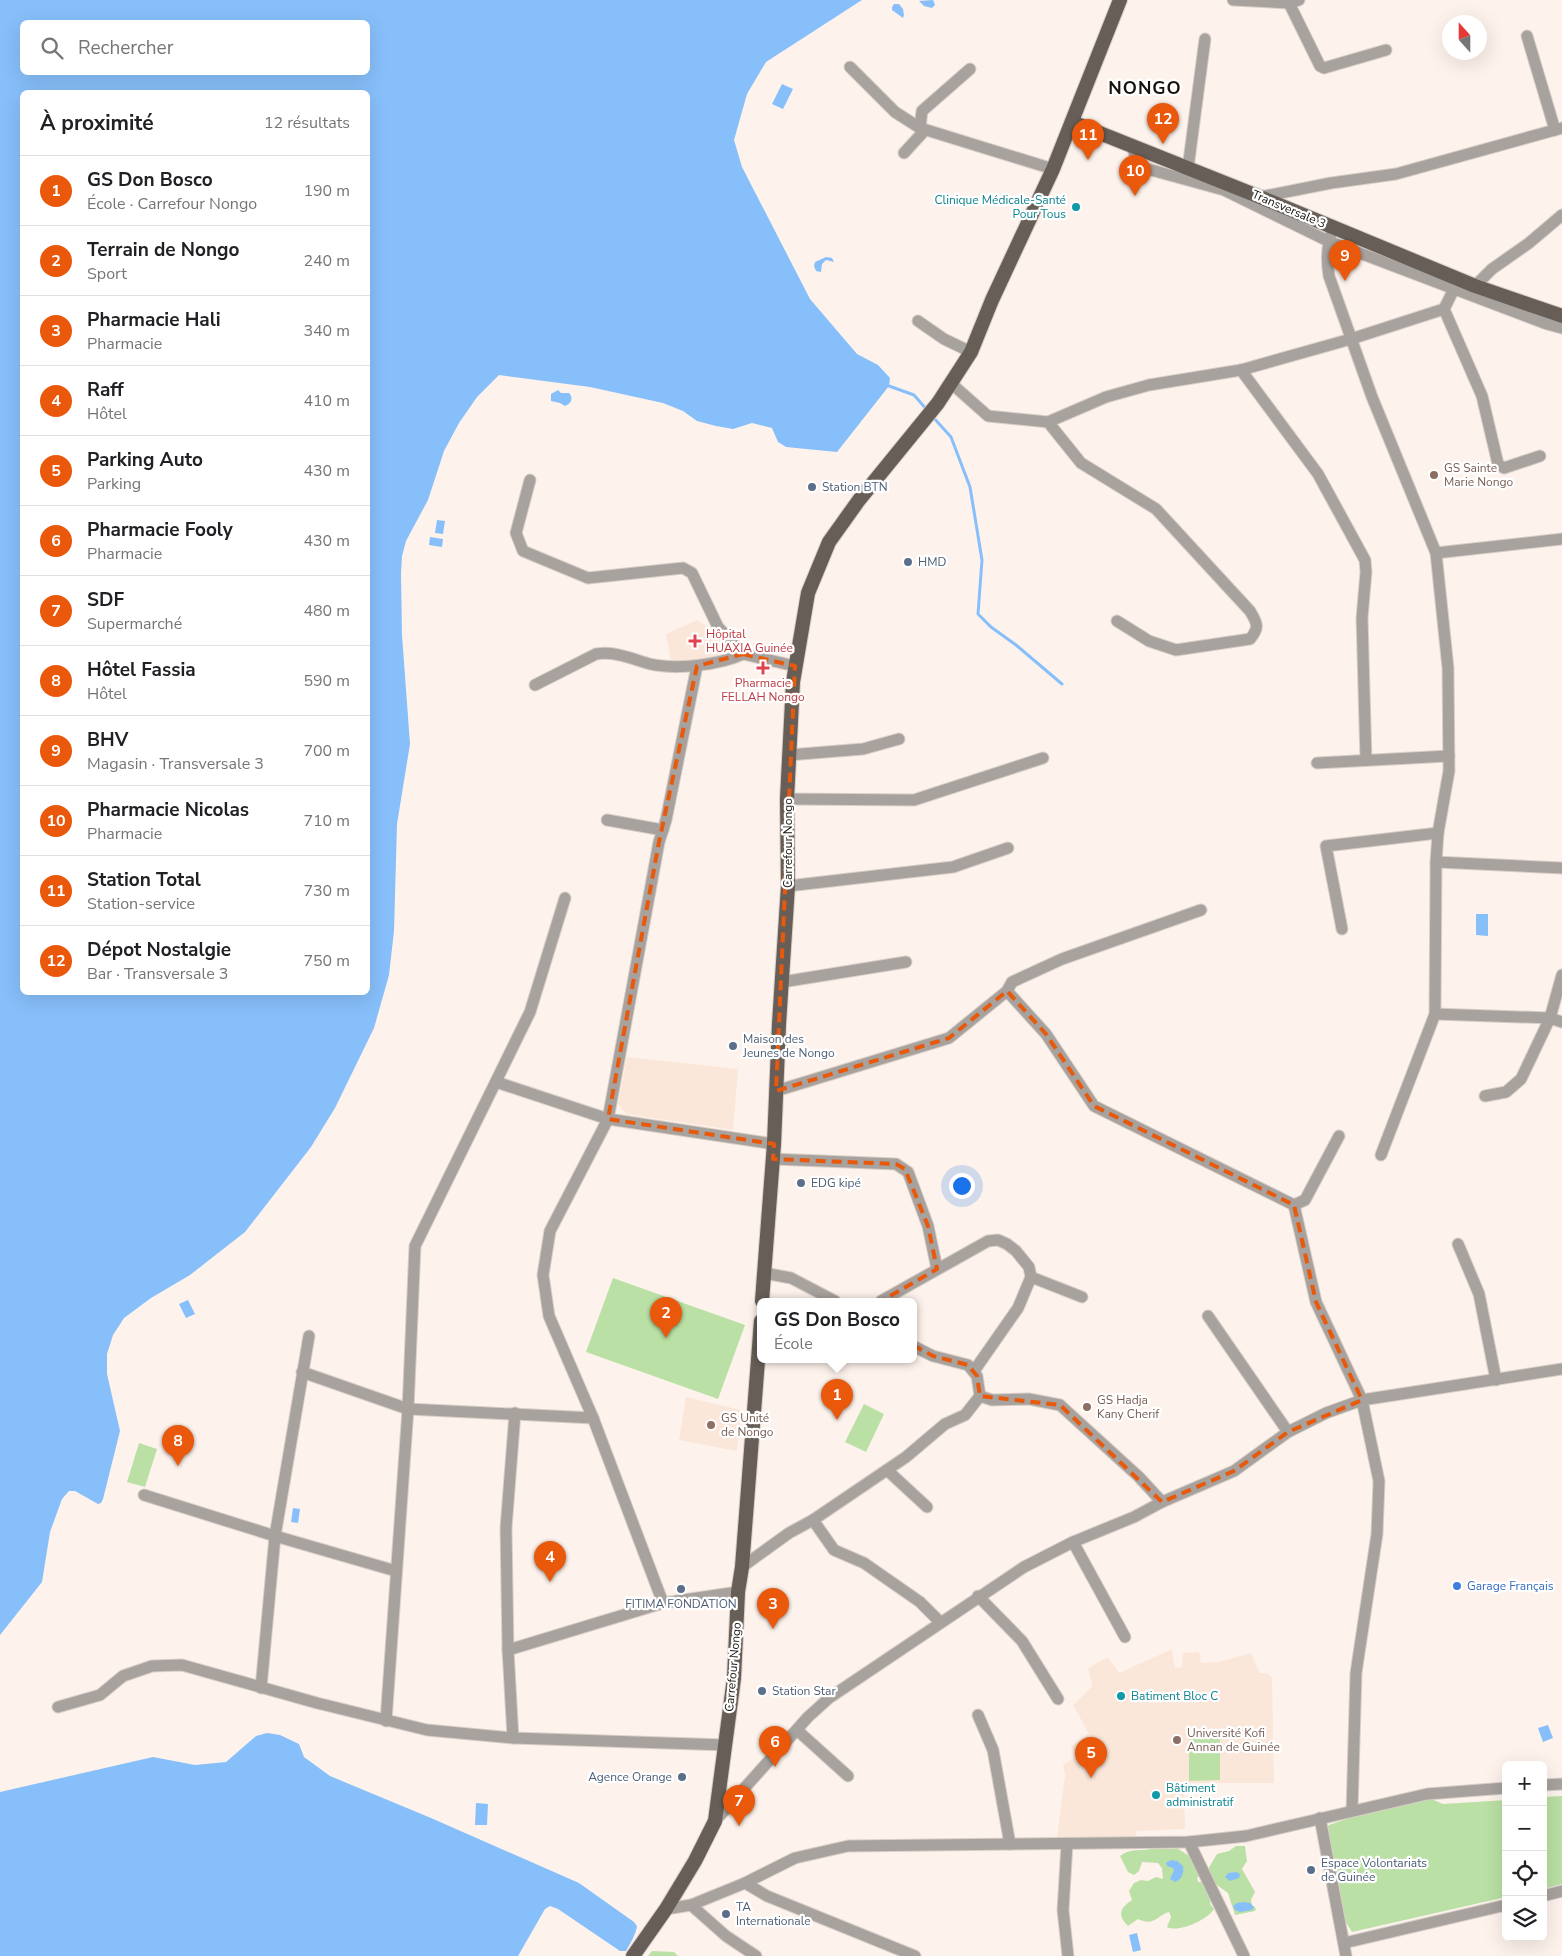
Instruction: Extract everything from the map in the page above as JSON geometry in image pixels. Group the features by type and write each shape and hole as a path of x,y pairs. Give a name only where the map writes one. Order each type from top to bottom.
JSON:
{"main road":[{"name":"Carrefour Nongo","path":"762,1298 774,1144 788,886 787,799 789,755 795,666 808,594 829,542 859,500 924,422 952,384 971,352 992,300 1053,169 1120,0"},
{"name":"Transversale 3","path":"1072,122 1260,197 1331,234 1562,316"},
{"name":"Carrefour Nongo","path":"633,1956 666,1909 695,1861 715,1821 734,1678 738,1592 742,1567 758,1363"}],"street":[{"path":"1233,0 1294,2 1320,66 1324,68 1386,50"},
{"path":"1260,197 1331,183 1396,174 1559,129 1527,36"},
{"path":"1188,168 1205,39"},
{"path":"850,67 895,112 923,129 1053,169"},
{"path":"904,153 923,129 922,111 970,69"},
{"path":"1131,145 1139,164 1144,168 1224,190 1331,234 1454,289 1562,328"},
{"path":"1475,286 1492,270 1529,243 1562,215"},
{"path":"1331,234 1327,264 1329,276 1372,397 1436,553 1448,668 1449,771 1438,833 1436,862 1435,1014 1381,1155"},
{"path":"952,384 988,416 1048,422 1106,397 1149,385 1241,370 1351,339 1444,309 1454,289"},
{"path":"1444,309 1482,396 1498,464 1504,468 1540,456"},
{"path":"918,321 944,340 971,352"},
{"path":"1241,370 1318,474 1365,560 1366,572 1362,618 1366,760"},
{"path":"1048,422 1081,463 1156,509 1250,611 1257,623 1256,632 1250,639 1176,650 1149,641 1117,621"},
{"path":"530,480 516,533 523,551 588,578 683,568 692,572 718,627 743,654 795,666"},
{"path":"1436,553 1562,539"},
{"path":"535,685 596,654 608,652 652,664 697,666 730,660 743,654"},
{"path":"663,1603 593,1418 549,1316 543,1275 550,1231 608,1119 659,842 697,666"},
{"path":"789,755 863,749 899,739"},
{"path":"1317,763 1449,756"},
{"path":"787,799 914,800 1043,758"},
{"path":"608,820 663,830"},
{"path":"1342,929 1326,846 1438,833"},
{"path":"788,886 953,867 1008,848"},
{"path":"1436,862 1562,868"},
{"path":"386,1720 408,1409 415,1246 530,1012 564,898"},
{"path":"776,1091 949,1038 1007,991 1012,982 1062,959 1200,910"},
{"path":"782,982 906,962"},
{"path":"1485,1096 1506,1092 1521,1079 1550,1018 1562,975"},
{"path":"1007,991 1046,1034 1094,1106 1294,1205"},
{"path":"1435,1014 1550,1018 1562,1022"},
{"path":"496,1082 608,1119 774,1144"},
{"path":"1294,1205 1305,1200 1339,1136"},
{"path":"773,1159 896,1164 905,1168 928,1226 937,1269"},
{"path":"1294,1205 1316,1302 1362,1400 1379,1481 1378,1534 1356,1673 1352,1810"},
{"path":"886,1298 988,1241 998,1240 1016,1251 1028,1267 1031,1277 1018,1308 974,1371"},
{"path":"1458,1244 1479,1294 1496,1380"},
{"path":"764,1273 791,1278 829,1298"},
{"path":"1031,1277 1082,1297"},
{"path":"1208,1316 1288,1432"},
{"path":"261,1688 274,1536 309,1336"},
{"path":"742,1567 789,1533 813,1520 906,1457 945,1424 965,1414 980,1396 979,1382 974,1371 968,1365 933,1356 917,1348"},
{"path":"715,1821 797,1730 836,1693 978,1596 1024,1567 1073,1542 1134,1518 1162,1502 1234,1471 1288,1432 1326,1413 1362,1400 1562,1369"},
{"path":"302,1372 408,1409 593,1418"},
{"path":"980,1396 992,1400 1030,1399 1060,1405 1139,1477 1162,1502"},
{"path":"513,1738 508,1650 506,1528 515,1413"},
{"path":"887,1470 927,1507"},
{"path":"144,1495 274,1536 396,1571"},
{"path":"813,1520 834,1550 864,1563 920,1602 940,1622"},
{"path":"1073,1542 1125,1637"},
{"path":"508,1650 663,1603 738,1592"},
{"path":"978,1596 1022,1641 1058,1699"},
{"path":"58,1707 100,1695 123,1676 152,1666 182,1665 261,1688 427,1730 513,1738 726,1745"},
{"path":"978,1715 993,1750 1010,1844"},
{"path":"797,1730 848,1776"},
{"path":"1547,1785 1562,1784"},
{"path":"666,1909 691,1905 745,1883 795,1858 848,1846 1189,1842 1246,1836 1427,1794 1502,1788"},
{"path":"1320,1818 1346,1956"},
{"path":"1189,1842 1244,1956"},
{"path":"1067,1844 1063,1910 1068,1956"},
{"path":"745,1883 767,1896 916,1956"},
{"path":"1547,1895 1562,1891"},
{"path":"691,1905 726,1936 756,1956"},
{"path":"1344,1943 1502,1905"}],"highlighted area":[{"path":"743,654 795,666 776,1091 949,1038 1007,991 1046,1034 1094,1106 1294,1205 1316,1302 1362,1400 1288,1432 1234,1471 1162,1502 1060,1405 980,1396 977,1376 968,1365 933,1356 857,1315 937,1269 928,1226 905,1169 896,1164 773,1159 774,1144 608,1119 659,842 697,666"}],"shaded area":[{"name":"Hôpital HUAXIA Guinée","path":"697,620 717,634 730,648 729,655 689,663 671,661 666,634"},
{"path":"627,1057 738,1069 733,1130 626,1114 618,1104"},
{"name":"GS Unité de Nongo","path":"686,1397 741,1410 737,1451 679,1440"},
{"name":"Université Kofi Annan de Guinée","path":"1172,1649 1175,1668 1182,1667 1183,1653 1199,1652 1201,1663 1219,1662 1251,1653 1260,1673 1267,1673 1272,1677 1274,1783 1184,1783 1185,1829 1136,1831 1136,1837 1057,1837 1065,1775 1063,1764 1076,1758 1071,1746 1089,1734 1073,1705 1092,1686 1088,1668 1108,1657 1119,1673"}],"green space":[{"path":"613,1278 745,1325 718,1399 586,1352"},
{"path":"864,1404 884,1414 866,1452 845,1442"},
{"path":"139,1443 157,1449 145,1487 127,1482"},
{"path":"1220,1738 1220,1780 1189,1781 1189,1739"},
{"path":"1562,1796 1562,1884 1547,1888 1547,1806 1547,1797"},
{"path":"1427,1797 1443,1804 1502,1800 1502,1898 1352,1932 1344,1919 1321,1837 1329,1825 1358,1815 1389,1809 1418,1798"},
{"path":"1236,1846 1245,1846 1247,1861 1242,1869 1255,1892 1251,1900 1252,1906 1256,1909 1255,1911 1235,1915 1228,1893 1214,1883 1207,1871 1217,1854 1229,1851"},
{"path":"1155,1848 1177,1848 1194,1859 1200,1875 1197,1878 1198,1882 1203,1882 1212,1896 1210,1904 1214,1909 1199,1921 1185,1927 1172,1928 1167,1927 1171,1917 1169,1912 1148,1922 1138,1919 1128,1926 1122,1918 1121,1912 1132,1900 1129,1891 1134,1883 1141,1880 1148,1881 1156,1877 1163,1879 1162,1868 1158,1863 1142,1862 1139,1871 1134,1875 1128,1872 1120,1856 1124,1853"},
{"path":"652,1951 674,1952 678,1956 648,1956"}],"water":[{"path":"0,0 862,0 766,62 747,94 734,140 742,167 810,299 857,354 878,365 890,378 889,386 837,452 786,447 778,442 772,428 752,423 733,429 716,426 697,421 683,411 663,403 590,387 499,375 477,397 459,423 444,451 428,500 406,541 402,556 402,635 410,744 397,824 394,931 389,975 374,1028 335,1108 311,1147 245,1232 190,1275 151,1298 124,1318 113,1335 107,1354 107,1374 120,1431 103,1499 98,1504 75,1491 69,1491 62,1499 50,1532 42,1582 0,1635"},
{"path":"933,0 935,5 932,8 924,6 919,1"},
{"path":"894,4 899,4 903,9 903,18 892,10"},
{"path":"782,84 793,89 783,109 772,104"},
{"path":"826,257 832,258 834,262 826,260 822,264 821,272 816,271 815,262"},
{"path":"558,390 561,393 569,393 571,395 571,401 567,405 551,401 551,394"},
{"path":"437,520 445,521 443,534 435,533"},
{"path":"430,537 443,539 442,547 429,545"},
{"path":"1476,914 1488,914 1488,936 1476,935"},
{"path":"188,1300 195,1314 186,1318 179,1304"},
{"path":"293,1508 300,1509 298,1523 291,1522"},
{"path":"1548,1725 1553,1738 1543,1742 1538,1728"},
{"path":"267,1733 280,1735 299,1744 304,1757 330,1776 579,1883 637,1926 626,1951 620,1951 558,1909 550,1906 545,1909 518,1956 0,1956 0,1792 153,1757 195,1765 226,1762 256,1736"},
{"path":"476,1803 488,1804 487,1825 475,1825"},
{"path":"1171,1860 1177,1861 1183,1866 1182,1876 1175,1882 1170,1879 1174,1871 1173,1868 1167,1866 1166,1863"},
{"path":"1236,1872 1240,1874 1239,1878 1230,1881 1225,1877 1228,1873"},
{"path":"1243,1902 1250,1903 1254,1907 1252,1910 1240,1912 1235,1910 1233,1906"},
{"path":"1137,1933 1141,1950 1133,1952 1129,1935"}],"waterway":[{"path":"889,386 914,395 928,411"},
{"path":"932,416 951,437 970,487 982,560 978,614 991,627 1016,645 1062,684"}],"place":[{"name":"Dépot Nostalgie","path":"1163,144"},
{"name":"Station Total","path":"1088,160"},
{"name":"Pharmacie Nicolas","path":"1135,196"},
{"name":"Clinique Médicale-Santé Pour Tous","path":"1076,207"},
{"name":"BHV","path":"1345,281"},
{"name":"GS Sainte Marie Nongo","path":"1434,475"},
{"name":"Station BTN","path":"812,487"},
{"name":"HMD","path":"908,562"},
{"name":"Hôpital HUAXIA Guinée","path":"695,641"},
{"name":"Pharmacie FELLAH Nongo","path":"763,668"},
{"name":"Maison des Jeunes de Nongo","path":"733,1046"},
{"name":"EDG kipé","path":"801,1183"},
{"name":"Terrain de Nongo","path":"666,1338"},
{"name":"GS Hadja Kany Cherif","path":"1087,1407"},
{"name":"GS Don Bosco","path":"837,1420"},
{"name":"GS Unité de Nongo","path":"711,1425"},
{"name":"Hôtel Fassia","path":"178,1466"},
{"name":"Raff","path":"550,1582"},
{"name":"Garage Français","path":"1457,1586"},
{"name":"FITIMA FONDATION","path":"681,1589"},
{"name":"Pharmacie Hali","path":"773,1629"},
{"name":"Station Star","path":"762,1691"},
{"name":"Batiment Bloc C","path":"1121,1696"},
{"name":"Université Kofi Annan de Guinée","path":"1177,1740"},
{"name":"Pharmacie Fooly","path":"775,1767"},
{"name":"Agence Orange","path":"682,1777"},
{"name":"Parking Auto","path":"1091,1778"},
{"name":"Bâtiment administratif","path":"1156,1795"},
{"name":"SDF","path":"739,1826"},
{"name":"Espace Volontariats de Guinée","path":"1311,1870"},
{"name":"TA Internationale","path":"726,1914"}],"district":[{"name":"NONGO","path":"1145,88"}]}
